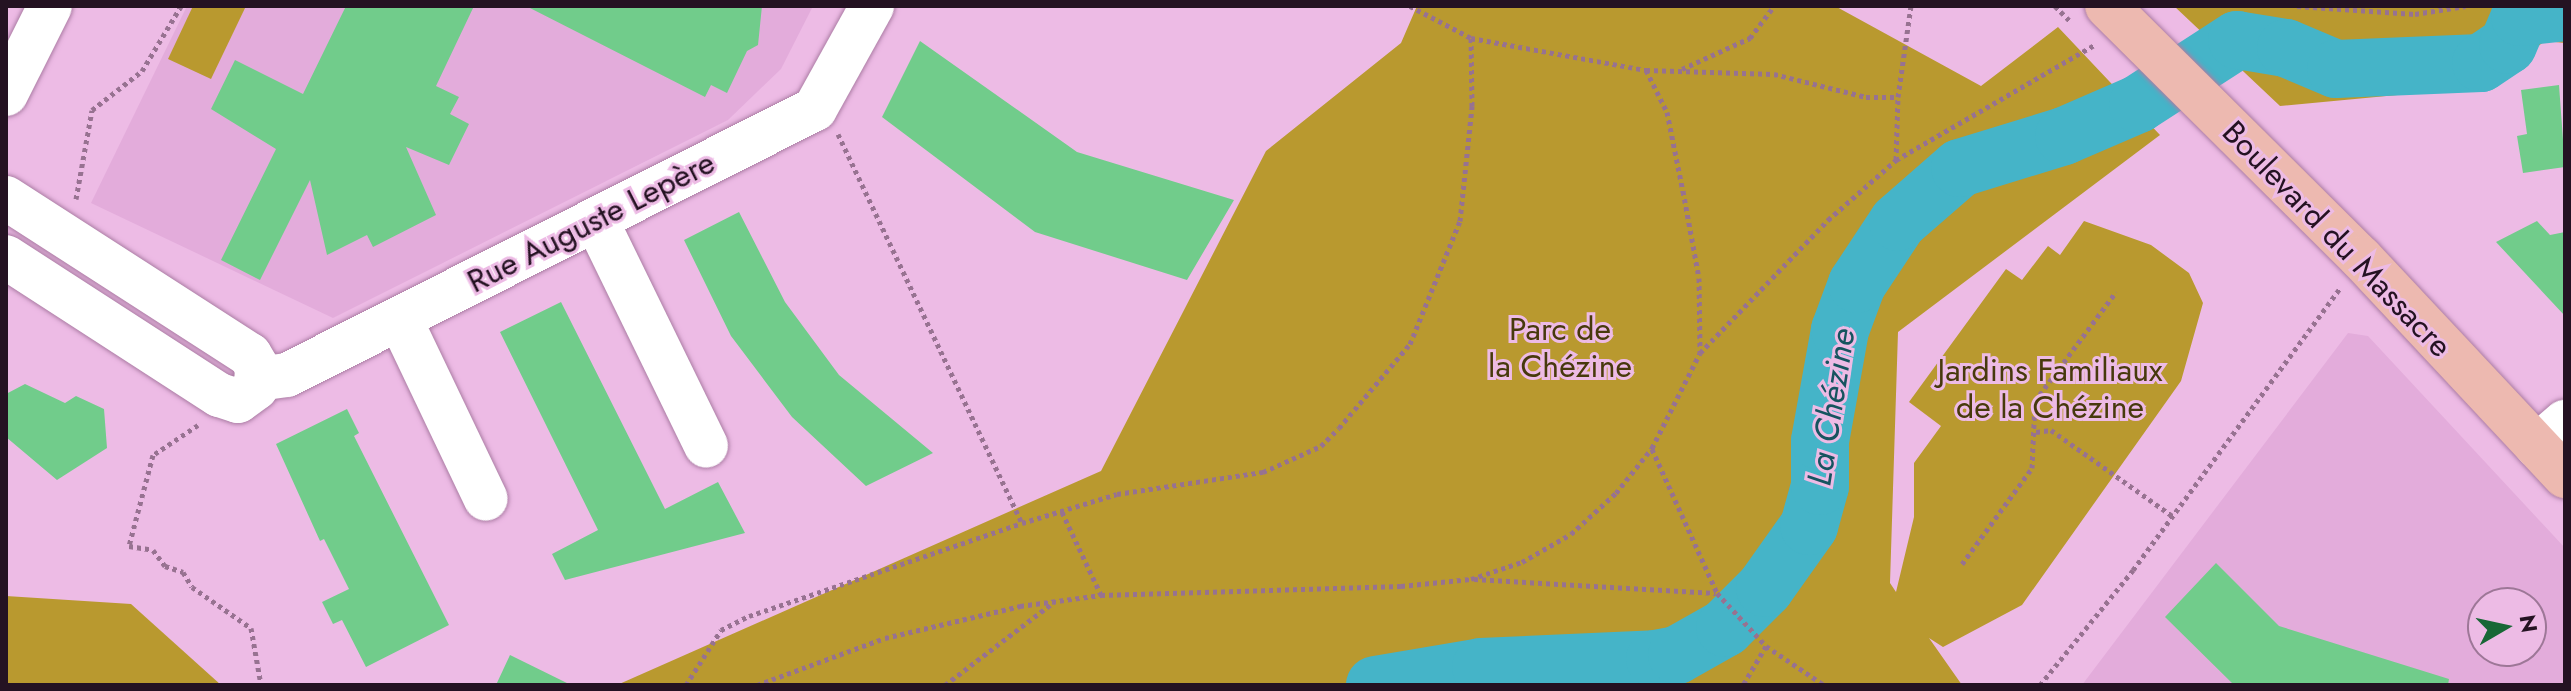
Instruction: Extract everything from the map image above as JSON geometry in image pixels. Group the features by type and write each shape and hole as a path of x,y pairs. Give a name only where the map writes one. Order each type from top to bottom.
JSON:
{"main road":[{"name":"Boulevard du Massacre","path":"2089,22 2157,52 2210,110 2556,448"}],"street":[{"path":"6,94 50,6"},
{"name":"Rue Auguste Lepère","path":"248,390 287,375 400,319 815,109 872,6"},
{"path":"6,198 250,355 248,390 219,395 6,257"},
{"path":"596,220 706,446"},
{"path":"400,319 486,499"}],"path":[{"path":"59,232 82,190 92,110 142,71 181,6"},
{"path":"1410,6 1471,38 1646,70 1774,74 1866,97 1898,97"},
{"path":"1679,71 1750,38 1774,6"},
{"path":"1896,160 1898,97 1911,6"},
{"path":"1471,579 1522,562 1571,534 1616,493 1652,448 1700,353 1828,220 1896,160 2095,45 2089,22 2055,6"},
{"path":"2297,6 2415,14 2465,6"},
{"path":"686,685 721,630 749,616 1117,494 1263,472 1321,446 1410,344 1460,221 1471,38"},
{"path":"1646,70 1667,112 1683,191 1699,278 1700,353"},
{"path":"853,157 1022,523"},
{"path":"2040,685 2174,517 2361,258"},
{"path":"1962,564 2032,468 2035,401 2116,292"},
{"path":"248,390 153,455 129,546 153,550 165,566 183,572 192,587 251,628 261,685"},
{"path":"2036,432 2051,430 2174,517"},
{"path":"1652,448 1717,593 1766,646 1824,685"},
{"path":"1062,512 1101,595"},
{"path":"757,685 885,638 1054,601 1101,595 1471,579 1717,593"},
{"path":"945,685 1054,601"},
{"path":"1743,685 1766,646"}],"shaded area":[{"path":"187,6 813,6 781,69 728,120 333,318 91,203"},
{"path":"2348,333 2368,336 2565,548 2565,685 2082,685"}],"green space":[{"path":"193,6 246,6 211,79 168,59"},
{"name":"Parc de la Chézine","path":"1417,6 1835,6 1981,86 2058,27 2160,135 1898,332 1890,583 1896,592 1914,517 1914,463 1941,426 1909,402 2006,269 2022,280 2048,246 2060,255 2084,221 2151,245 2189,273 2203,303 2181,381 2022,605 1943,647 1929,638 1962,685 617,685 1101,471 1266,151 1401,43"},
{"path":"2174,6 2565,6 2565,43 2545,41 2482,87 2280,106"},
{"path":"6,596 131,604 221,685 6,685"}],"building":[{"path":"346,6 474,6 436,86 459,97 450,114 469,124 449,165 406,147 436,215 373,247 367,235 327,255 310,180 260,280 221,260 276,149 211,109 235,60 303,94"},
{"path":"526,6 762,6 758,45 747,51 727,93 711,85 705,97"},
{"path":"920,41 1077,152 1234,200 1187,280 1035,232 882,117"},
{"path":"2559,85 2565,167 2523,173 2517,136 2527,134 2521,90"},
{"path":"739,212 785,302 839,375 933,453 866,486 792,417 731,336 684,240"},
{"path":"2537,221 2550,235 2565,232 2565,316 2496,242"},
{"path":"561,302 665,509 718,482 745,533 565,580 552,554 598,530 500,332"},
{"path":"25,384 65,403 76,396 104,409 107,448 57,480 6,437 6,394"},
{"path":"347,409 359,433 354,436 449,625 366,667 342,620 333,624 322,602 349,589 324,539 320,541 276,444"},
{"path":"2216,563 2279,626 2449,679 2448,685 2234,685 2165,617"},
{"path":"510,655 571,685 496,685"}],"waterway":[{"name":"La Chézine","path":"1375,685 1481,667 1655,659 1677,655 1725,628 1765,588 1809,526 1820,486 1820,441 1840,330 1857,284 1898,222 1960,168 2064,136 2138,104 2237,40 2286,48 2336,69 2481,63 2508,45 2520,17 2565,12"}],"park label":[{"name":"Jardins Familiaux de la Chézine","path":"2050,390"}]}
